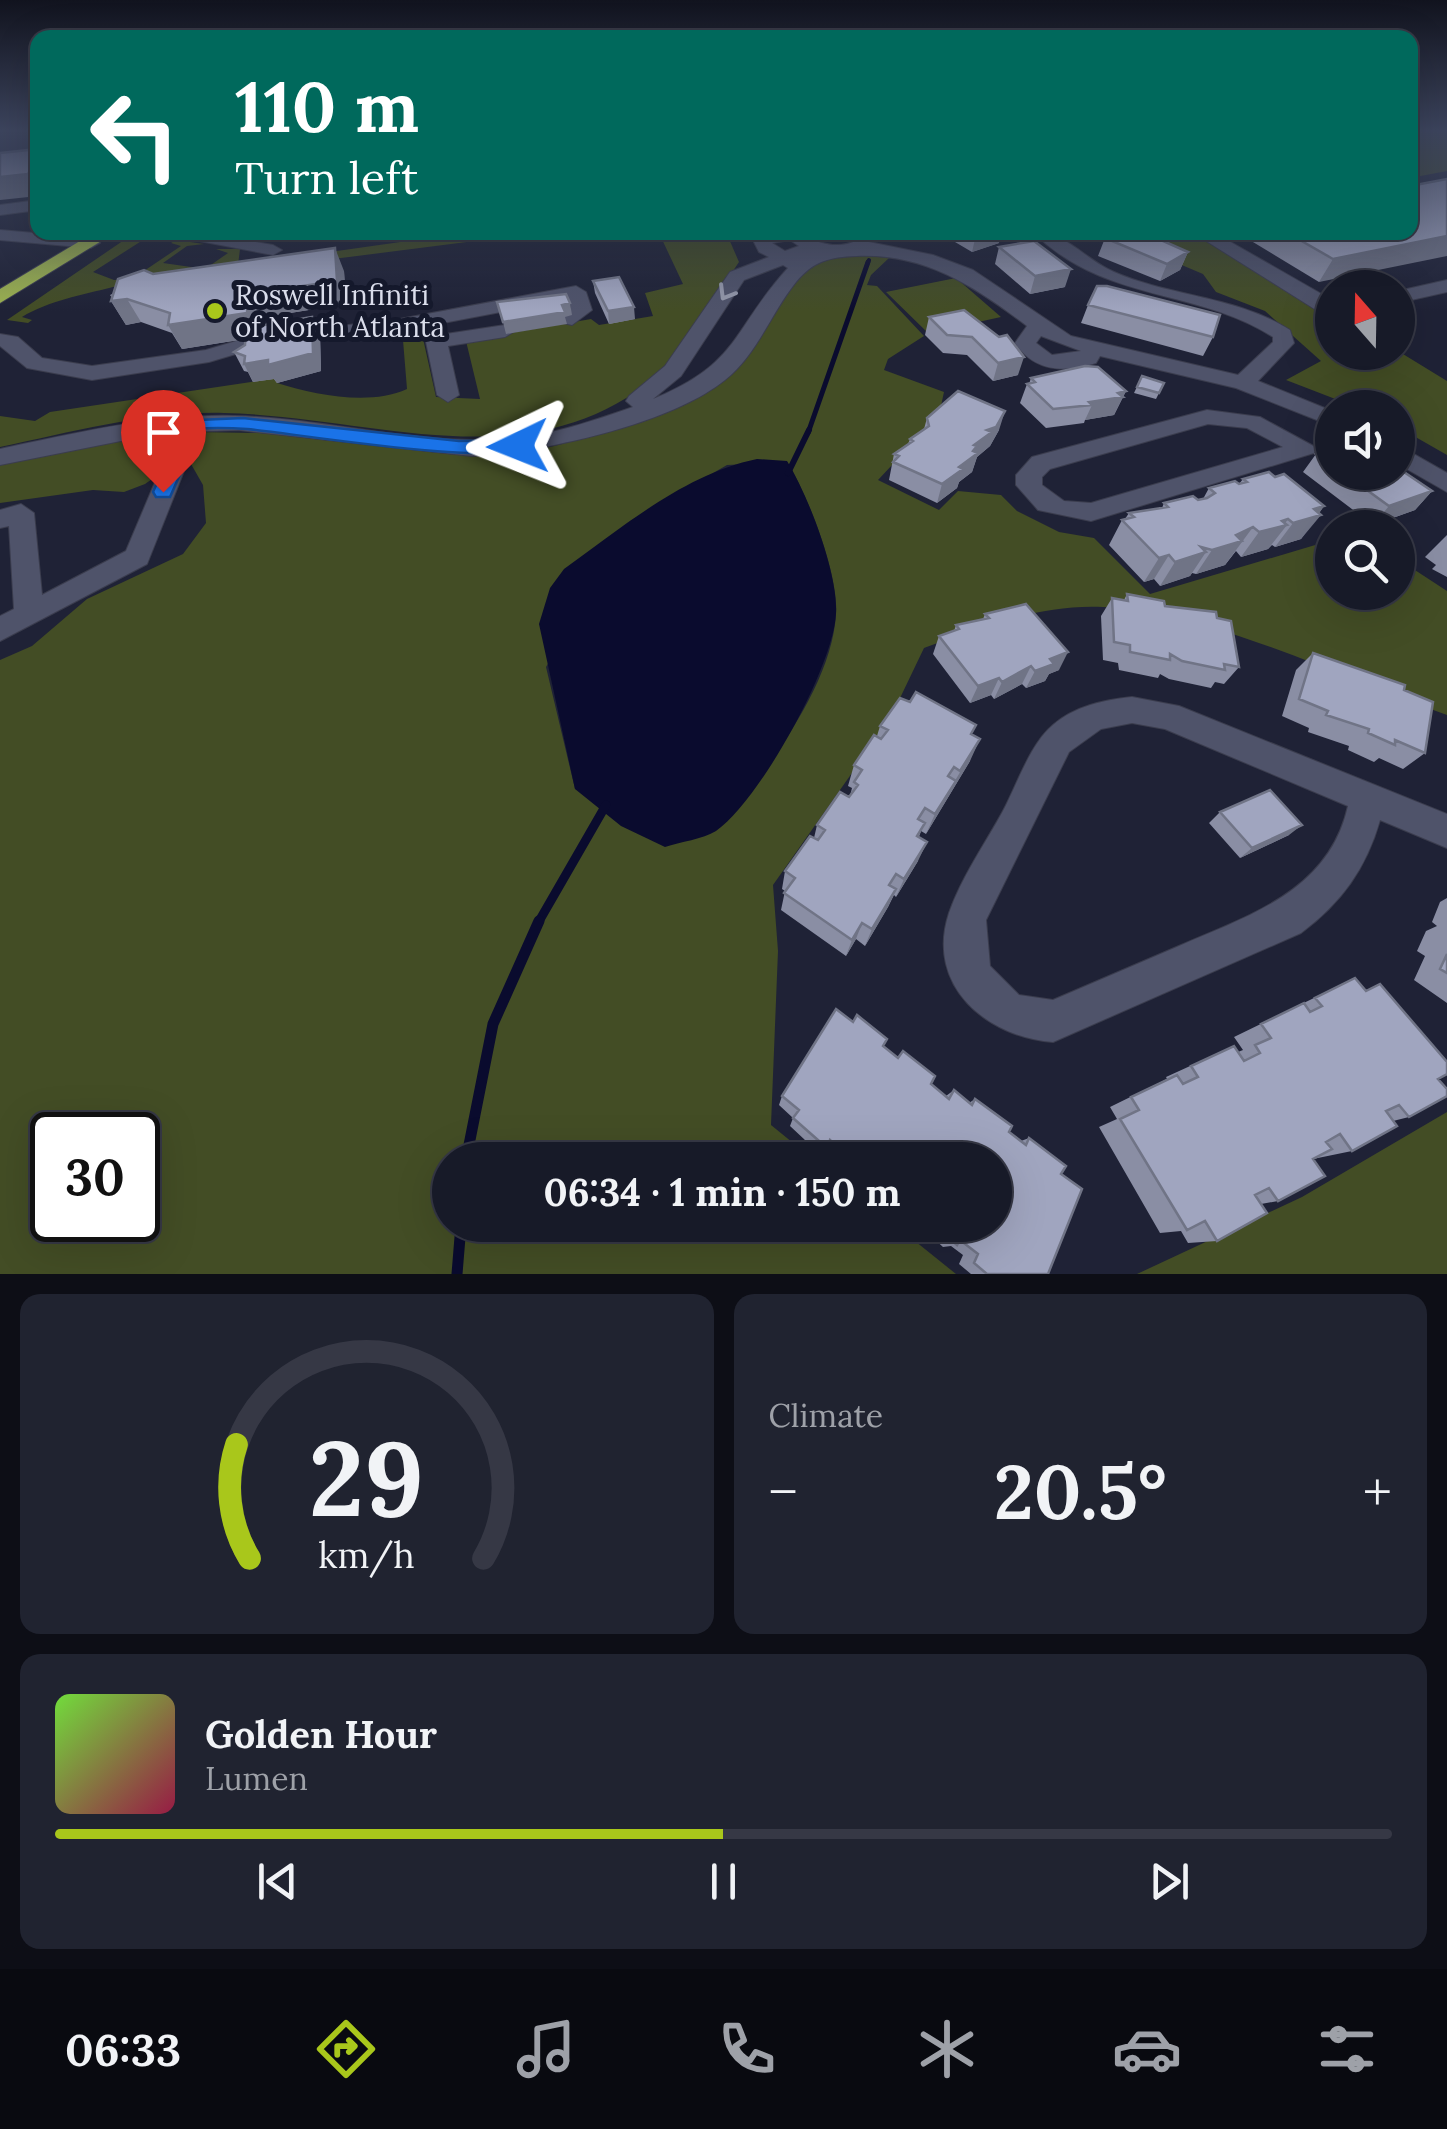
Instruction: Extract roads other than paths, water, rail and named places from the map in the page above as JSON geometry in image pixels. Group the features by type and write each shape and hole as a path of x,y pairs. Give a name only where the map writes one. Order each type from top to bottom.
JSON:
{"highway":[{"path":"0,297 97,240"}],"street":[{"path":"0,210 30,206"},
{"path":"0,235 30,236"},
{"path":"212,240 273,250"},
{"path":"238,244 256,240"},
{"path":"762,240 765,248 790,262"},
{"path":"803,240 819,250"},
{"path":"1053,240 1107,276 1258,318 1276,328 1284,343 1243,383"},
{"path":"1213,240 1315,301"},
{"path":"610,420 673,371 736,276 819,250 878,248 908,242 967,274 1036,328 1024,343 1042,359 1075,364 1088,358 1092,350 1243,383 1315,413"},
{"path":"0,457 159,426 243,423 482,448 548,440 715,378 750,343 790,262"},
{"path":"1415,293 1447,286"},
{"path":"10,334 35,362 56,369 92,372 139,359 432,319 576,292 582,310 565,320"},
{"path":"432,319 448,395"},
{"path":"436,342 504,331"},
{"path":"1305,448 1252,422 1207,418 1040,464 1029,475 1029,485 1044,502 1059,509 1091,512 1315,445"},
{"path":"0,630 137,556 176,461 159,426"},
{"path":"1415,464 1447,484"},
{"path":"0,518 21,513 28,616"},
{"path":"1367,798 1361,834 1346,867 1322,896 1287,919 1053,1022 1032,1022 1008,1014 972,978 962,946 967,917 1058,742 1072,726 1091,716 1132,710 1168,716 1367,798 1447,831"}],"waterway":[{"path":"867,265 869,260"},
{"path":"808,433 868,262"},
{"path":"788,473 809,430"},
{"path":"538,922 606,805"},
{"path":"470,1142 493,1024 538,922"},
{"path":"457,1274 460,1242"}],"place":[{"name":"Roswell Infiniti of North Atlanta","path":"215,311"}]}
